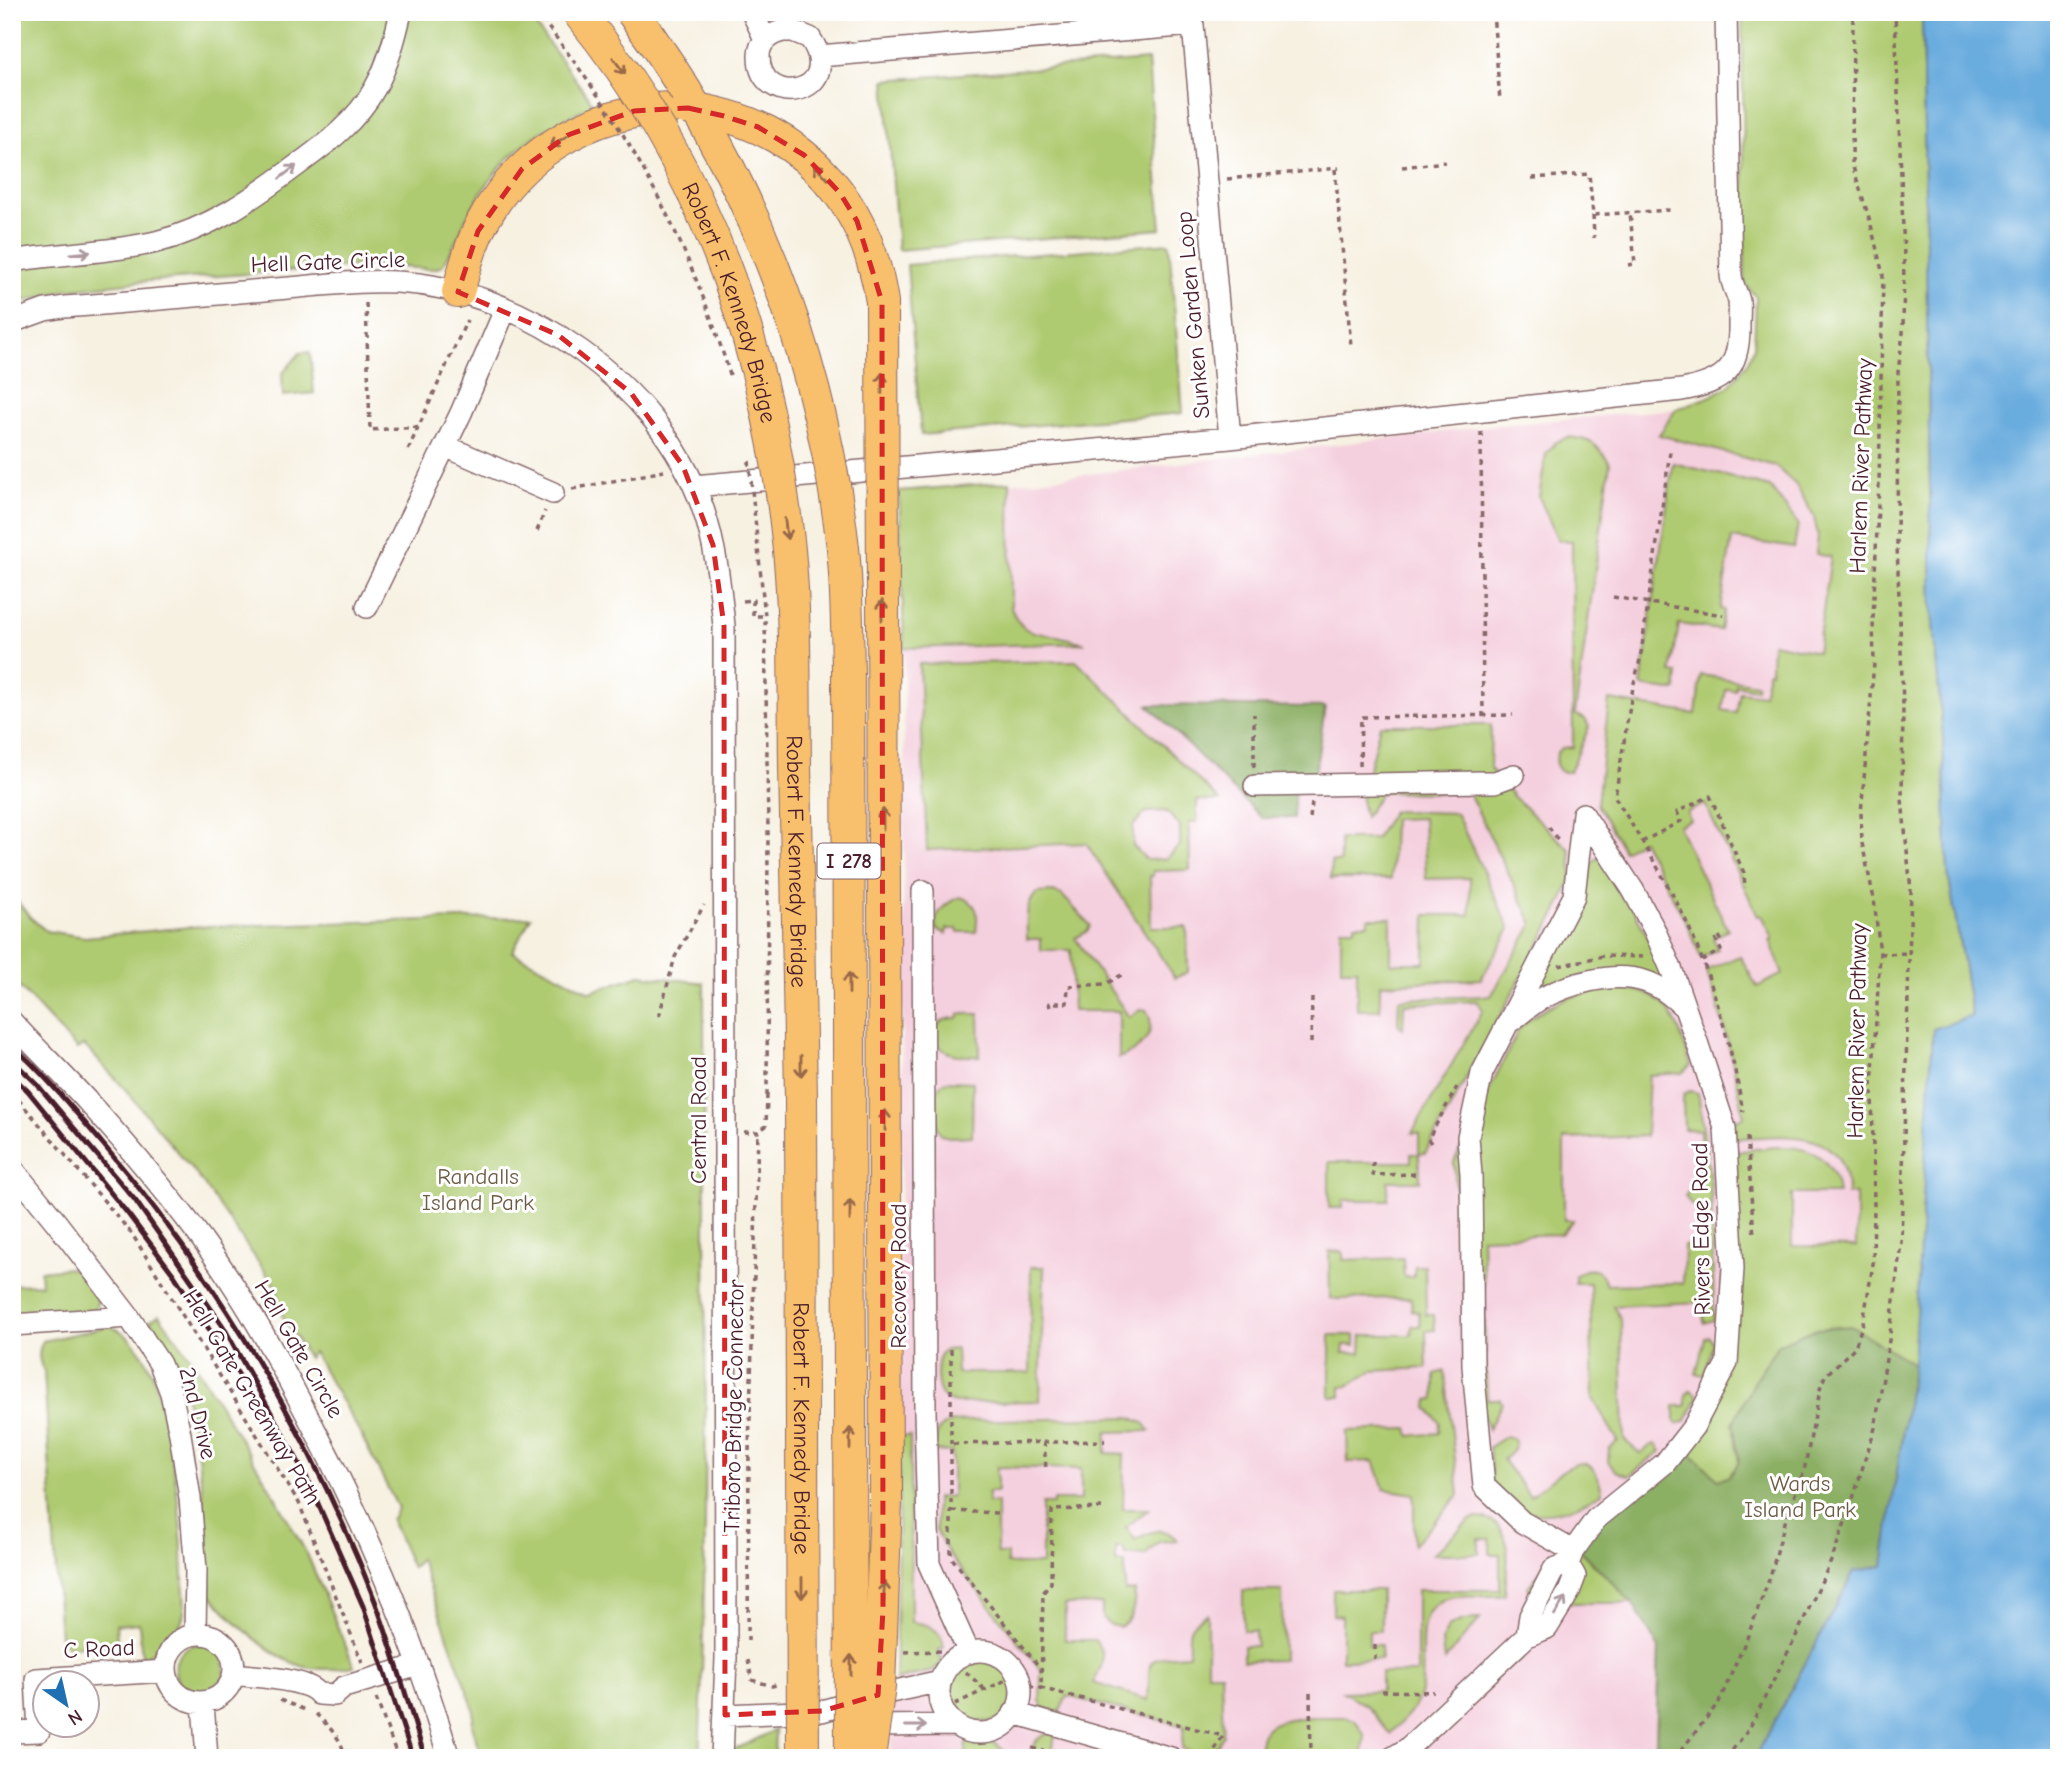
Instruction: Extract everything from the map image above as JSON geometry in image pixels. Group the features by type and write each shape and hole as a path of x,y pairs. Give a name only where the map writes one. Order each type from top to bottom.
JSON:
{"highway":[{"name":"Robert F. Kennedy Bridge","path":"578,12 627,77 659,128 713,233 748,336 782,492 793,605 800,949 803,1758"},
{"name":"Robert F. Kennedy Bridge","path":"632,12 674,74 728,164 766,247 786,298 811,382 828,453 840,527 849,683 851,1758"},
{"path":"463,306 473,243 487,215 507,186 538,155 568,135 634,111 670,108 707,111 758,127 790,145 810,161 840,193 857,220 871,251 882,302 886,1500 880,1674 869,1758"}],"street":[{"path":"12,261 159,242 206,225 246,203 327,144 363,107 386,64 401,12"},
{"path":"752,12 765,39"},
{"path":"1230,438 1682,390 1708,385 1727,372 1738,352 1740,334 1739,300 1732,289 1731,275 1726,12"},
{"name":"Sunken Garden Loop","path":"694,486 1230,438 1193,25 819,56"},
{"path":"783,31 810,38 819,56 818,73 809,86 792,91 783,90 769,81 760,65 760,47 765,39 783,31"},
{"name":"Hell Gate Circle","path":"12,322 45,310 64,307 340,283 398,282 463,306 505,310 558,335 607,369 632,393 652,418 694,486"},
{"path":"367,607 445,446 505,310"},
{"path":"445,446 553,493"},
{"name":"Central Road","path":"694,486 713,545 724,626 725,1715 722,1758"},
{"path":"1254,778 1313,785 1495,782 1514,775"},
{"name":"Rivers Edge Road","path":"1508,1023 1574,896 1583,814 1643,909 1672,971 1725,1128 1733,1268 1727,1363 1694,1426 1665,1463 1597,1519 1570,1558"},
{"name":"Recovery Road","path":"923,891 925,1412 929,1564 969,1653"},
{"path":"1392,1758 1407,1749 1527,1636 1546,1628 1569,1592 1575,1576 1570,1558 1522,1522 1484,1486 1473,1366 1471,1175 1468,1137 1482,1073 1508,1023 1538,1001 1564,989 1609,978 1644,981 1667,992 1685,1008"},
{"name":"Hell Gate Circle","path":"12,1022 144,1166 201,1239 288,1376 337,1469 383,1570 419,1665 449,1758"},
{"name":"2nd Drive","path":"12,1168 129,1317 160,1364 171,1392 190,1498 197,1570 195,1634"},
{"path":"12,1325 129,1317"},
{"path":"195,1634 216,1638 225,1644 231,1653 234,1674 224,1693 203,1703 180,1697 172,1688 166,1671 169,1654 176,1644 195,1634"},
{"path":"988,1652 1000,1657 1011,1665 1019,1684 1019,1704 1014,1713 1003,1726 991,1731 978,1733 956,1726 942,1707 939,1688 941,1681 950,1664 969,1653 988,1652"},
{"path":"234,1674 313,1687 318,1694 335,1695 344,1687 419,1665"},
{"name":"C Road","path":"12,1732 39,1731 36,1679 166,1671"},
{"path":"725,1715 822,1711 941,1681"},
{"path":"203,1703 207,1758"},
{"path":"822,1711 876,1726 956,1726"},
{"path":"1014,1713 1171,1758"}],"path":[{"path":"536,12 604,102 642,164 678,235 703,296 732,382"},
{"path":"1493,12 1500,101"},
{"name":"Harlem River Pathway","path":"1675,1758 1719,1702 1727,1687 1770,1577 1787,1515 1804,1471 1821,1385 1825,1376 1854,1346 1863,1323 1873,1264 1872,1087 1880,954 1874,899 1862,843 1861,813 1874,663 1883,275 1852,164 1853,12"},
{"path":"1726,1758 1749,1729 1832,1559 1875,1428 1901,1242 1912,891 1902,799 1903,704 1897,545 1898,372 1903,333 1904,257 1895,12"},
{"path":"1402,167 1445,162"},
{"path":"1207,181 1337,169 1351,346"},
{"path":"1532,178 1589,174 1594,238"},
{"path":"1594,215 1670,210"},
{"path":"1628,265 1635,264 1630,213"},
{"path":"366,303 370,430 419,427"},
{"path":"408,450 463,306"},
{"path":"1481,410 1483,717"},
{"path":"1615,797 1640,660 1670,452"},
{"path":"743,601 752,600 753,616 765,616 749,458"},
{"path":"553,493 683,466"},
{"path":"1613,597 1723,615"},
{"name":"Triboro Bridge Connector","path":"752,1680 748,1664 749,1452 758,1132 766,1126 767,1096 768,830 765,616"},
{"path":"1254,714 1254,778"},
{"path":"1360,767 1361,717 1513,715"},
{"path":"1310,818 1313,785"},
{"path":"1642,842 1681,821 1677,812 1710,796 1745,873 1745,888"},
{"path":"1716,826 1722,823"},
{"path":"659,1016 675,957 707,901"},
{"path":"1702,961 1721,950 1715,938 1719,936 1724,945"},
{"path":"1880,954 1911,953"},
{"path":"1049,1007 1049,1003 1068,1003 1068,986 1106,984 1125,972"},
{"path":"1311,1043 1312,998"},
{"name":"Hell Gate Greenway Path","path":"12,1092 132,1234 299,1503 398,1758"},
{"path":"725,1132 758,1132"},
{"path":"1373,1162 1373,1175 1420,1174"},
{"path":"951,1349 951,1557 1041,1670"},
{"path":"952,1444 1105,1441"},
{"path":"1044,1442 1046,1469"},
{"path":"1041,1688 1043,1593 1051,1583 1052,1510 1101,1508"},
{"path":"952,1511 997,1513"},
{"path":"1375,1645 1375,1659"},
{"path":"942,1707 1004,1681 1041,1688 1223,1736 1210,1758"},
{"path":"1381,1691 1434,1692"},
{"path":"1310,1693 1311,1758"},
{"path":"1032,1748 1068,1758"}],"highlighted area":[{"path":"688,108 724,116 758,127 804,155 840,193 857,221 882,302 883,1610 878,1695 822,1711 725,1715 724,626 713,545 683,466 631,393 558,335 458,292 478,231 522,169 568,135 634,111"}],"shaded area":[{"path":"1759,398 1846,496 1856,1247 1659,1648 1656,1748 1647,1758 891,1758 896,1652 904,867 904,648 899,491 1031,481 1490,426 1676,409"}],"green space":[{"path":"12,12 526,12 594,105 553,125 507,160 481,193 441,267 431,269 371,265 136,282 64,290 12,305"},
{"name":"Wards Island Park","path":"1742,12 1922,12 1932,612 1943,737 1948,873 1972,1016 1919,1303 1913,1364 1854,1572 1755,1758 1647,1758 1656,1748 1659,1648 1686,1449 1705,1426 1718,1399 1728,1154 1762,1148 1797,1148 1825,1161 1834,1175 1838,1194 1792,1194 1792,1246 1856,1247 1856,1194 1847,1194 1844,1171 1835,1154 1822,1144 1805,1138 1766,1136 1726,1139 1724,1124 1744,1117 1728,1043 1706,970 1740,956 1757,987 1783,974 1770,940 1773,938 1762,915 1758,916 1705,804 1687,812 1690,820 1678,826 1728,930 1713,938 1718,949 1701,958 1686,922 1642,840 1624,851 1597,804 1609,700 1696,714 1701,675 1757,684 1756,689 1736,685 1735,690 1726,689 1722,710 1736,713 1740,692 1763,695 1768,671 1771,671 1772,643 1817,652 1831,557 1816,554 1818,536 1814,517 1796,485 1775,466 1659,435 1676,409 1729,386 1748,362 1754,347 1756,297 1745,284"},
{"path":"1148,60 1161,229 898,250 885,80"},
{"path":"1169,243 1183,413 921,435 907,265"},
{"path":"310,352 314,393 283,396 282,374 300,353"},
{"path":"1568,437 1583,439 1593,444 1610,463 1575,714 1585,719 1589,727 1570,772 1561,772 1556,765 1557,752 1562,748 1573,747 1572,541 1558,540 1539,497 1546,454 1556,442"},
{"path":"1673,463 1770,487 1798,524 1794,548 1732,538 1720,609 1724,610 1720,630 1679,624 1671,673 1678,674 1676,690 1669,691 1641,686"},
{"path":"1010,482 1011,608 1015,617 1028,630 1085,643 904,648 899,491"},
{"path":"1077,661 1220,801 1197,800 1197,822 1189,823 1190,870 1153,871 1153,876 1150,876 1151,927 1187,927 1188,972 1175,978 1086,843 927,850 919,664","holes":["1166,811 1180,826 1180,845 1166,859 1147,860 1133,846 1133,826 1146,812"]},
{"path":"1148,705 1325,707 1314,781 1295,782 1294,818 1262,818"},
{"path":"1380,725 1491,725 1490,768 1513,796 1570,850 1572,876 1562,902 1431,1143 1425,1153 1419,1154 1419,1133 1412,1133 1483,1010 1477,1001 1404,1004 1403,1028 1398,1024 1399,999 1491,996 1533,924 1469,793 1382,792 1365,817 1361,801"},
{"path":"1393,811 1456,813 1510,929 1481,979 1380,984 1380,1010 1357,1010 1357,969 1341,969 1341,928 1368,924 1368,918 1391,918 1391,963 1425,963 1426,915 1470,915 1470,878 1426,879 1423,818 1393,819 1391,879 1331,879 1331,862 1340,862 1340,839 1375,839"},
{"path":"1601,856 1609,862 1666,973 1662,979 1548,986 1541,978 1587,890 1591,863"},
{"path":"1053,892 1062,895 1090,925 1088,931 1075,938 1129,1017 1141,1009 1146,1010 1150,1018 1149,1033 1145,1040 1134,1051 1119,1058 1119,1011 1073,1011 1071,950 1041,950 1041,939 1027,939 1030,903 1037,893"},
{"name":"Randalls Island Park","path":"12,895 46,931 85,937 190,927 531,917 512,952 590,992 640,975 704,983 705,1467 699,1758 481,1758 472,1725 474,1710 420,1559 412,1568 391,1520 398,1508 359,1431 313,1352 308,1358 276,1305 278,1292 273,1283 200,1179 125,1089 84,1045 77,1049 12,979"},
{"path":"960,897 971,903 976,910 976,932 947,929 946,934 936,929 937,918 942,909"},
{"path":"1612,987 1632,989 1658,1000 1674,1019 1691,1065 1682,1073 1649,1075 1646,1136 1564,1139 1564,1220 1573,1220 1561,1234 1482,1237 1487,1399 1500,1399 1502,1403 1488,1430 1471,1375 1454,1162 1519,1029 1540,1011 1562,1000"},
{"path":"959,1014 979,1014 980,1056 956,1055 938,1045 933,1030 944,1020 958,1018"},
{"path":"946,1081 973,1082 972,1136 949,1137 942,1135 937,1128 936,1093 939,1086"},
{"path":"1690,1091 1698,1093 1711,1185 1714,1320 1704,1323 1702,1302 1613,1306 1621,1319 1624,1440 1641,1454 1656,1444 1661,1451 1629,1476 1616,1471 1608,1462 1609,1449 1618,1441 1593,1399 1590,1283 1575,1283 1575,1276 1585,1270 1594,1270 1602,1275 1606,1285 1683,1283 1684,1246 1704,1244 1704,1205 1691,1205 1685,1196 1692,1187 1702,1186 1700,1130 1684,1129 1683,1099 1684,1094"},
{"path":"1411,1154 1419,1154 1420,1181 1388,1181 1388,1200 1343,1200 1343,1208 1329,1208 1329,1162 1411,1162"},
{"path":"1329,1251 1343,1252 1343,1260 1403,1258 1404,1277 1414,1277 1415,1266 1425,1266 1426,1315 1434,1315 1435,1330 1426,1331 1427,1368 1372,1371 1348,1386 1341,1387 1341,1397 1330,1397 1330,1335 1355,1335 1355,1345 1344,1345 1343,1353 1361,1353 1362,1335 1411,1335 1412,1326 1420,1326 1419,1312 1412,1311 1411,1298 1330,1299"},
{"path":"1031,1267 1044,1267 1040,1401 949,1401 940,1391 937,1377 940,1354 946,1350 956,1349 957,1373 1030,1373"},
{"path":"69,1268 82,1274 93,1285 97,1299 93,1312 12,1317 12,1285 41,1284 40,1271"},
{"path":"159,1315 193,1361 272,1491 308,1556 354,1666 317,1669 292,1663 254,1638 211,1595 197,1449 176,1360 150,1321"},
{"path":"110,1326 123,1333 135,1345 145,1358 154,1378 172,1458 180,1516 185,1599 182,1621 168,1641 142,1658 139,1623 116,1625 117,1637 114,1644 68,1647 60,1637 44,1371 39,1353 43,1341"},
{"path":"1851,1326 1913,1364 1883,1566 1854,1572 1755,1758 1647,1758 1656,1748 1659,1648 1632,1603 1568,1537 1686,1449 1718,1479 1729,1477 1739,1462 1733,1423 1755,1379 1779,1344 1815,1329"},
{"path":"1709,1336 1713,1342 1705,1375 1696,1374 1705,1338"},
{"path":"1445,1371 1459,1495 1414,1545 1414,1494 1384,1489 1374,1461 1348,1462 1347,1431 1408,1429 1410,1436 1439,1433 1440,1422 1427,1408 1428,1400 1435,1399 1435,1374"},
{"path":"1691,1390 1697,1395 1697,1400 1685,1422 1677,1424 1675,1406 1686,1406 1686,1395"},
{"path":"1130,1417 1144,1423 1150,1431 1107,1432 1106,1453 1124,1454 1123,1509 1149,1509 1126,1527 1135,1540 1146,1534 1162,1531 1177,1540 1159,1542 1145,1555 1125,1555 1124,1548 1116,1548 1116,1563 1125,1563 1125,1591 1135,1591 1131,1616 1120,1627 1110,1625 1102,1617 1102,1604 1065,1605 1065,1640 1095,1640 1099,1646 1102,1662 1093,1683 1148,1700 1152,1662 1163,1657 1189,1655 1190,1630 1195,1622 1207,1614 1207,1673 1221,1673 1223,1736 1210,1758 1182,1748 1184,1726 1067,1696 1059,1713 1045,1710 1040,1701 1041,1670 951,1557 936,1530 936,1498 952,1496 952,1452 934,1451 936,1436 944,1425 964,1421","holes":["997,1467 1081,1469 1081,1500 1053,1500 1053,1504 1042,1504 1042,1564 1007,1564 1007,1554 997,1554 997,1503 988,1503 988,1492 997,1492"]},
{"path":"910,1436 911,1622 933,1628 943,1641 944,1648 939,1649 939,1657 943,1658 939,1666 928,1672 895,1680 900,1437"},
{"path":"1506,1436 1514,1439 1515,1446 1503,1460 1530,1496 1562,1471 1582,1463 1590,1466 1597,1476 1602,1493 1557,1512 1533,1513 1507,1506 1493,1492 1489,1447"},
{"path":"1478,1518 1491,1521 1499,1527 1504,1536 1507,1546 1505,1595 1451,1597 1437,1603 1429,1612 1422,1636 1421,1691 1413,1709 1390,1734 1366,1705 1343,1692 1381,1691 1381,1673 1417,1673 1417,1590 1500,1590 1500,1554 1490,1554 1490,1539 1479,1539 1479,1554 1433,1554 1470,1520"},
{"path":"1568,1537 1632,1603 1567,1603 1563,1594 1531,1592 1528,1587"},
{"path":"1333,1590 1381,1590 1381,1631 1369,1631 1369,1645 1381,1645 1381,1659 1342,1660 1342,1616 1333,1615"},
{"path":"1243,1591 1282,1591 1283,1660 1243,1661 1243,1646 1256,1646 1255,1631 1243,1631"},
{"path":"1480,1619 1444,1661 1442,1641 1448,1627 1463,1620"},
{"path":"200,1644 218,1651 225,1669 218,1687 200,1694 182,1687 175,1669 182,1651"},
{"path":"985,1659 998,1663 1009,1675 1013,1689 1012,1704 1004,1716 995,1721 960,1722 948,1711 944,1702 945,1692 956,1675 975,1662"},
{"path":"1302,1717 1345,1717 1355,1720 1365,1736 1362,1758 1265,1758 1261,1742 1264,1731 1273,1724"},
{"path":"775,1730 774,1758 717,1758"},
{"path":"1049,1733 1055,1734 1052,1754 1066,1758 1030,1758 1035,1742"},
{"path":"970,1740 992,1742 1001,1748 1008,1758 966,1758 966,1744"}],"water":[{"path":"1922,12 2059,12 2059,1758 1755,1758 1854,1572 1883,1566 1913,1364 1933,1029 1972,1016 1948,873 1943,737 1932,612"}],"railway":[{"path":"12,1045 58,1092 144,1195 184,1248 258,1360 322,1478 350,1539 382,1620 425,1758"},
{"path":"12,1060 36,1083 135,1200 223,1326 305,1474 363,1606 413,1758"},
{"path":"12,1076 28,1091 128,1214 174,1275 242,1380"}]}
